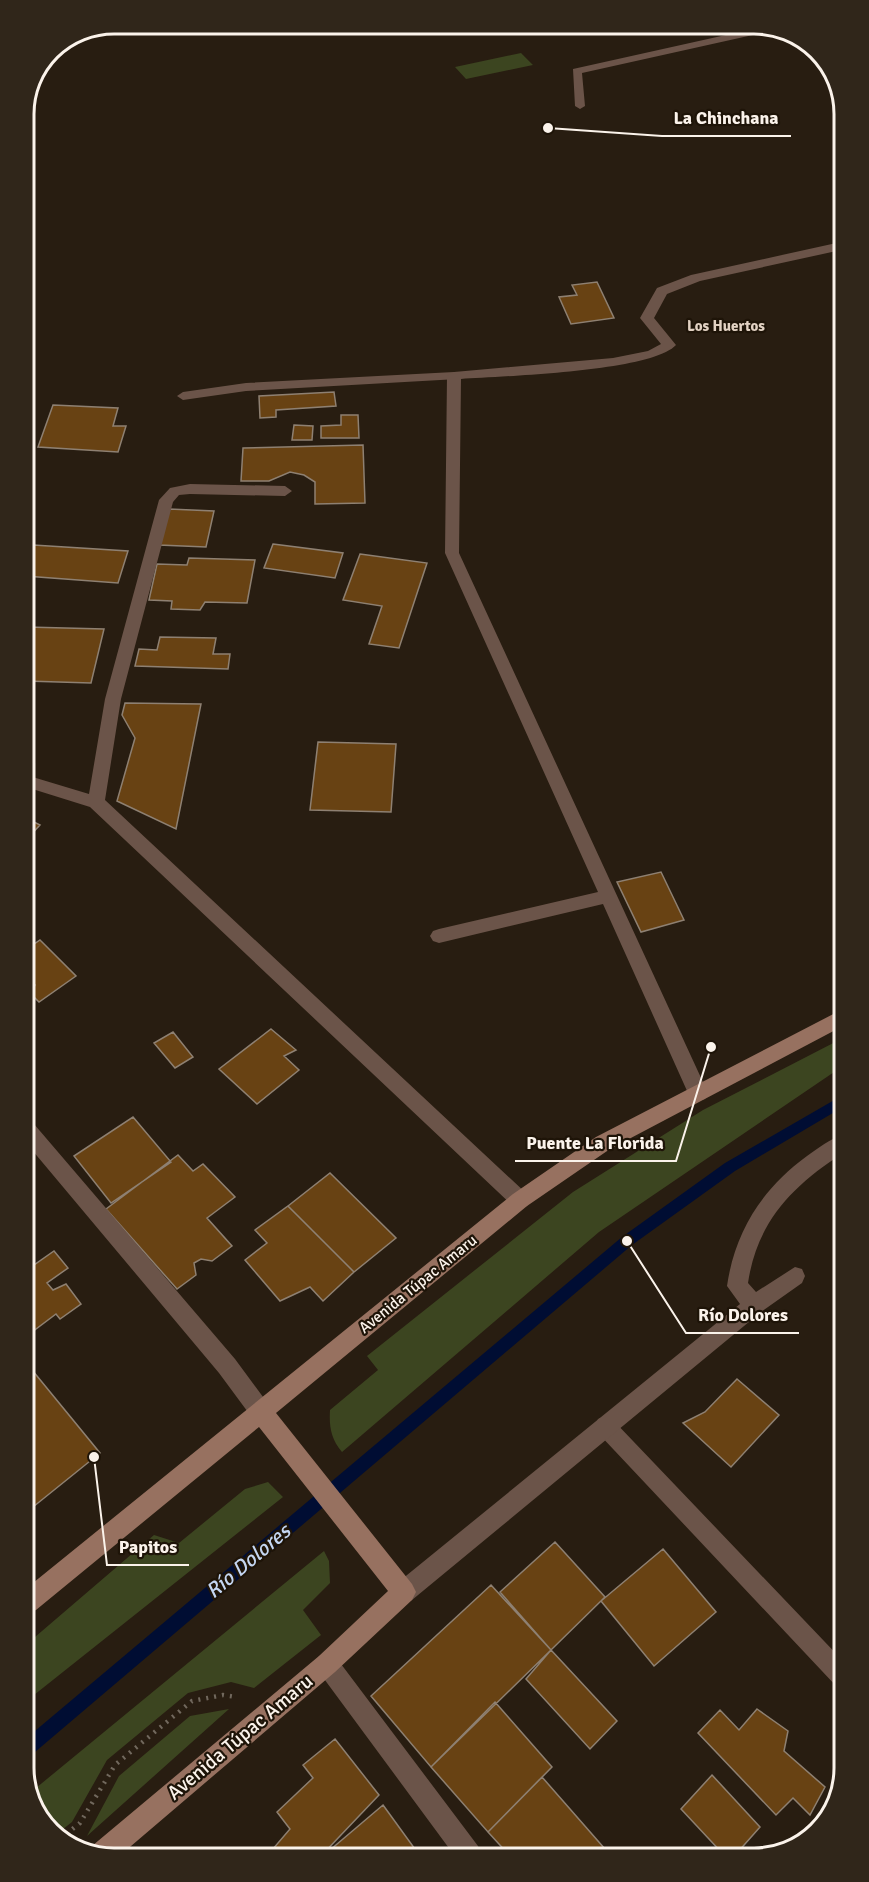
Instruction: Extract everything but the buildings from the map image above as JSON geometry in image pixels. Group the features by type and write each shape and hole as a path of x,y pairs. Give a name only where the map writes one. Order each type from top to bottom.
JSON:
{"street":[{"path":"698,1093 452,553 454,376 613,362 652,354 669,345 647,318 662,291 696,278 834,248"},
{"path":"96,802 113,699 166,500 175,491 190,489 285,491"},
{"path":"35,784 96,802 520,1200"},
{"path":"440,936 609,896"},
{"name":"Avenida Túpac Amaru","path":"34,1597 520,1200 603,1143 834,1022"},
{"path":"34,1139 228,1366 261,1412 404,1592"},
{"path":"754,1305 737,1286 741,1252 756,1221 787,1183 834,1149"},
{"name":"Avenida Túpac Amaru","path":"110,1847 327,1664 404,1592 754,1305 795,1276"},
{"path":"327,1664 463,1848"}],"lane":[{"path":"580,106 577,71 740,35"},
{"path":"183,396 246,387 454,376"},
{"path":"605,1426 834,1666"}],"path":[{"path":"68,1833 80,1823 115,1764 192,1701 223,1695"}],"green space":[{"path":"521,53 533,65 466,79 455,67"},
{"path":"834,1043 834,1072 599,1232 342,1452 332,1432 330,1410 378,1370 367,1356 573,1192 703,1110"},
{"path":"268,1482 283,1497 34,1695 34,1638 154,1535 179,1543 245,1489"},
{"path":"324,1551 329,1561 330,1583 303,1610 321,1635 254,1688 231,1682 188,1693 107,1760 72,1822 63,1829 48,1812 37,1787"},
{"path":"229,1709 87,1836 119,1776 190,1716"}],"waterway":[{"name":"Río Dolores","path":"34,1742 627,1241 730,1167 834,1105"}],"place":[{"name":"La Chinchana","path":"548,128"},
{"name":"Puente La Florida","path":"711,1047"},
{"name":"Río Dolores","path":"627,1241"},
{"name":"Papitos","path":"94,1457"}],"district":[{"name":"Los Huertos","path":"726,326"}]}
